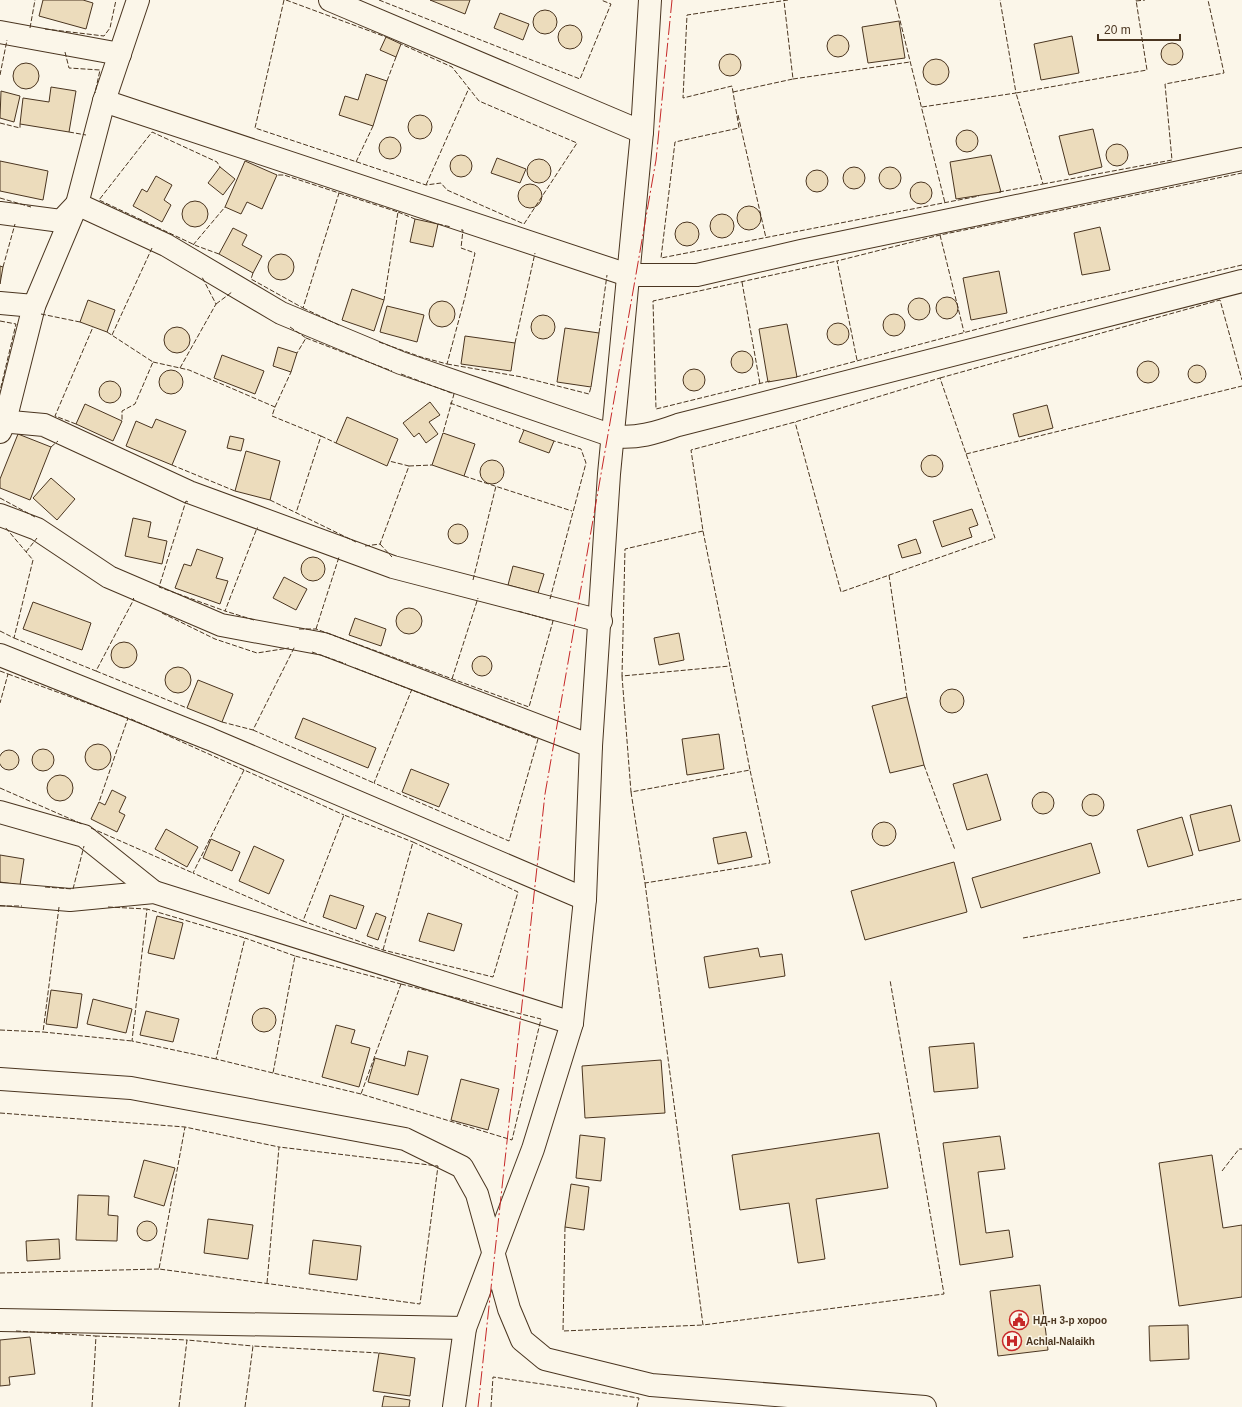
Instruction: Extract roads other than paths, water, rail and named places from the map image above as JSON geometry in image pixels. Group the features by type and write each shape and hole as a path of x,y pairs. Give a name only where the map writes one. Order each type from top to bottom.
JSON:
{"street":[{"path":"138,0 104,101 77,204 34,306 2,424 44,425 189,492 393,567 600,621"},
{"path":"330,0 642,132"},
{"path":"454,1407 465,1328 492,1253 534,1150 572,1023 585,899 591,746 613,436 642,132 650,0"},
{"path":"0,32 120,54"},
{"path":"104,101 628,274 697,275 801,251 1242,159"},
{"path":"0,213 61,221 77,204"},
{"path":"77,204 166,245 281,313 401,363 613,436 638,436 659,432 693,421 1242,281"},
{"path":"0,303 34,306"},
{"path":"0,515 37,529 109,577 221,625 324,644 591,746"},
{"path":"0,654 210,739 585,899"},
{"path":"0,812 84,836 154,892 572,1023"},
{"path":"0,894 70,900 154,892"},
{"path":"0,1079 131,1088 405,1139 462,1168 477,1194 492,1253 509,1308 522,1340 545,1360 652,1385 925,1407"},
{"path":"0,1320 465,1328"}],"place":[{"name":"НД-н 3-р хороо","path":"1019,1320"},
{"name":"Achlal-Nalaikh","path":"1012,1341"}]}
